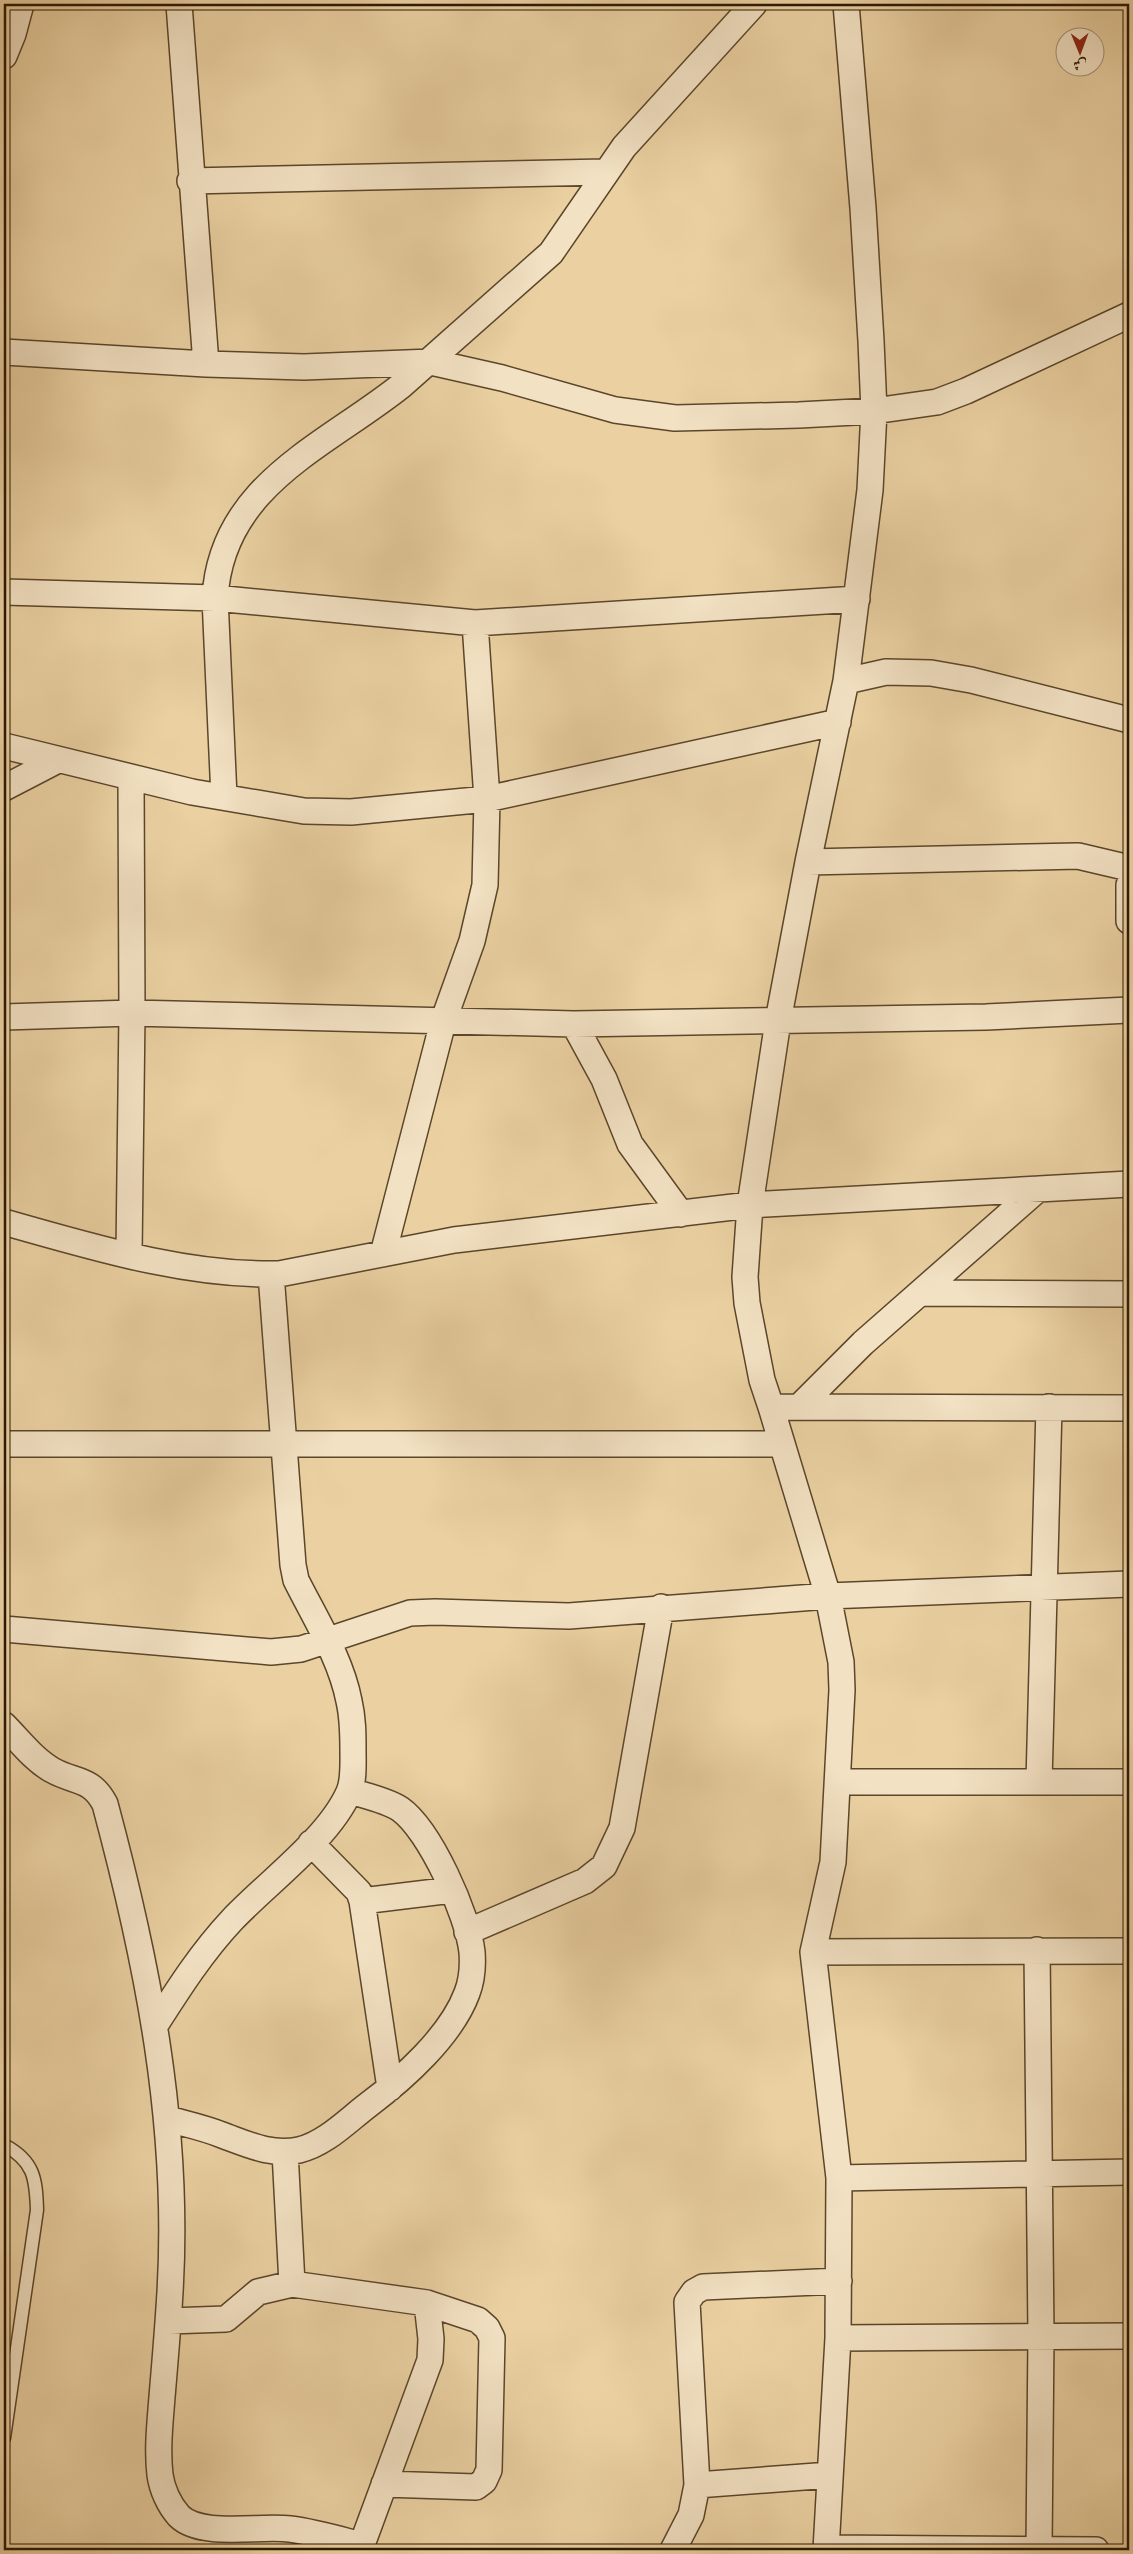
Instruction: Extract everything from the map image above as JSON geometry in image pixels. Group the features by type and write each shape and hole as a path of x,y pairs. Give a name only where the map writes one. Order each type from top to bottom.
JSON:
{"street":[{"path":"4,56 21,4"},
{"path":"179,4 190,181 206,364"},
{"path":"224,797 215,598 216,578 222,555 236,525 253,500 279,474 324,439 382,402 431,362 551,253 574,222 605,172 646,122 754,4"},
{"path":"846,4 863,208 874,411 870,490 846,681 808,862 778,1021 750,1205 745,1277 746,1303 762,1380 828,1596 841,1662 838,1782 833,1862 813,1952 839,2178 838,2338 826,2549 1096,2550"},
{"path":"190,181 605,172"},
{"path":"4,352 304,368 431,362 502,378 615,410 675,418 800,415 874,411 937,402 966,391 1129,315"},
{"path":"4,592 215,598 475,623 857,599"},
{"path":"383,1254 442,1022 472,941 485,885 487,799 475,623"},
{"path":"846,681 886,672 932,673 971,680 1129,720"},
{"path":"4,746 131,778 224,797 304,811 351,812 487,799 838,722"},
{"path":"4,788 58,760"},
{"path":"128,1254 132,1013 131,778"},
{"path":"808,862 1078,856 1129,868"},
{"path":"1129,885 1129,921"},
{"path":"4,1017 132,1013 574,1024 778,1021 1129,1010"},
{"path":"574,1024 604,1079 630,1144 681,1214"},
{"path":"4,1222 192,1269 271,1274 306,1270 480,1236 750,1205 1129,1184"},
{"path":"799,1407 840,1363 1038,1189"},
{"path":"156,2024 194,1966 214,1940 232,1920 312,1843 332,1820 350,1791 353,1762 350,1702 343,1679 296,1580 293,1565 271,1274"},
{"path":"921,1293 1129,1294"},
{"path":"771,1407 1129,1408"},
{"path":"1039,1782 1046,1586 1049,1407"},
{"path":"4,1444 782,1444"},
{"path":"4,1629 248,1652 271,1652 300,1649 410,1613 569,1616 661,1607 828,1596 1129,1584"},
{"path":"467,1932 585,1881 604,1866 622,1828 661,1607"},
{"path":"4,1725 39,1761 53,1770 89,1784 98,1791 105,1804 130,1897 156,2024 168,2119 172,2241 169,2321 159,2438 160,2476 167,2498 179,2515 191,2525 212,2528 286,2528 361,2548 430,2360 431,2339 427,2303"},
{"path":"838,1782 1129,1782"},
{"path":"168,2119 207,2130 263,2150 285,2152 299,2150 316,2144 390,2088 428,2051 457,2013 467,1993 472,1971 472,1951 452,1890 429,1843 414,1822 399,1809 350,1791"},
{"path":"312,1843 358,1892 362,1901 390,2088"},
{"path":"362,1901 452,1890"},
{"path":"1037,1950 1041,2335 1039,2549"},
{"path":"813,1952 1129,1951"},
{"path":"285,2152 292,2284"},
{"path":"839,2178 1039,2172 1129,2172"},
{"path":"673,2550 691,2515 697,2485 687,2302 694,2292 703,2287 839,2281"},
{"path":"169,2321 226,2319 258,2292 292,2284 427,2303 478,2320 487,2328 492,2338 489,2470 484,2481 476,2487 384,2484"},
{"path":"838,2338 1041,2335 1129,2336"},
{"path":"697,2485 830,2475"}],"lane":[{"path":"4,2145 18,2153 28,2164 35,2178 37,2210 4,2438"}]}
